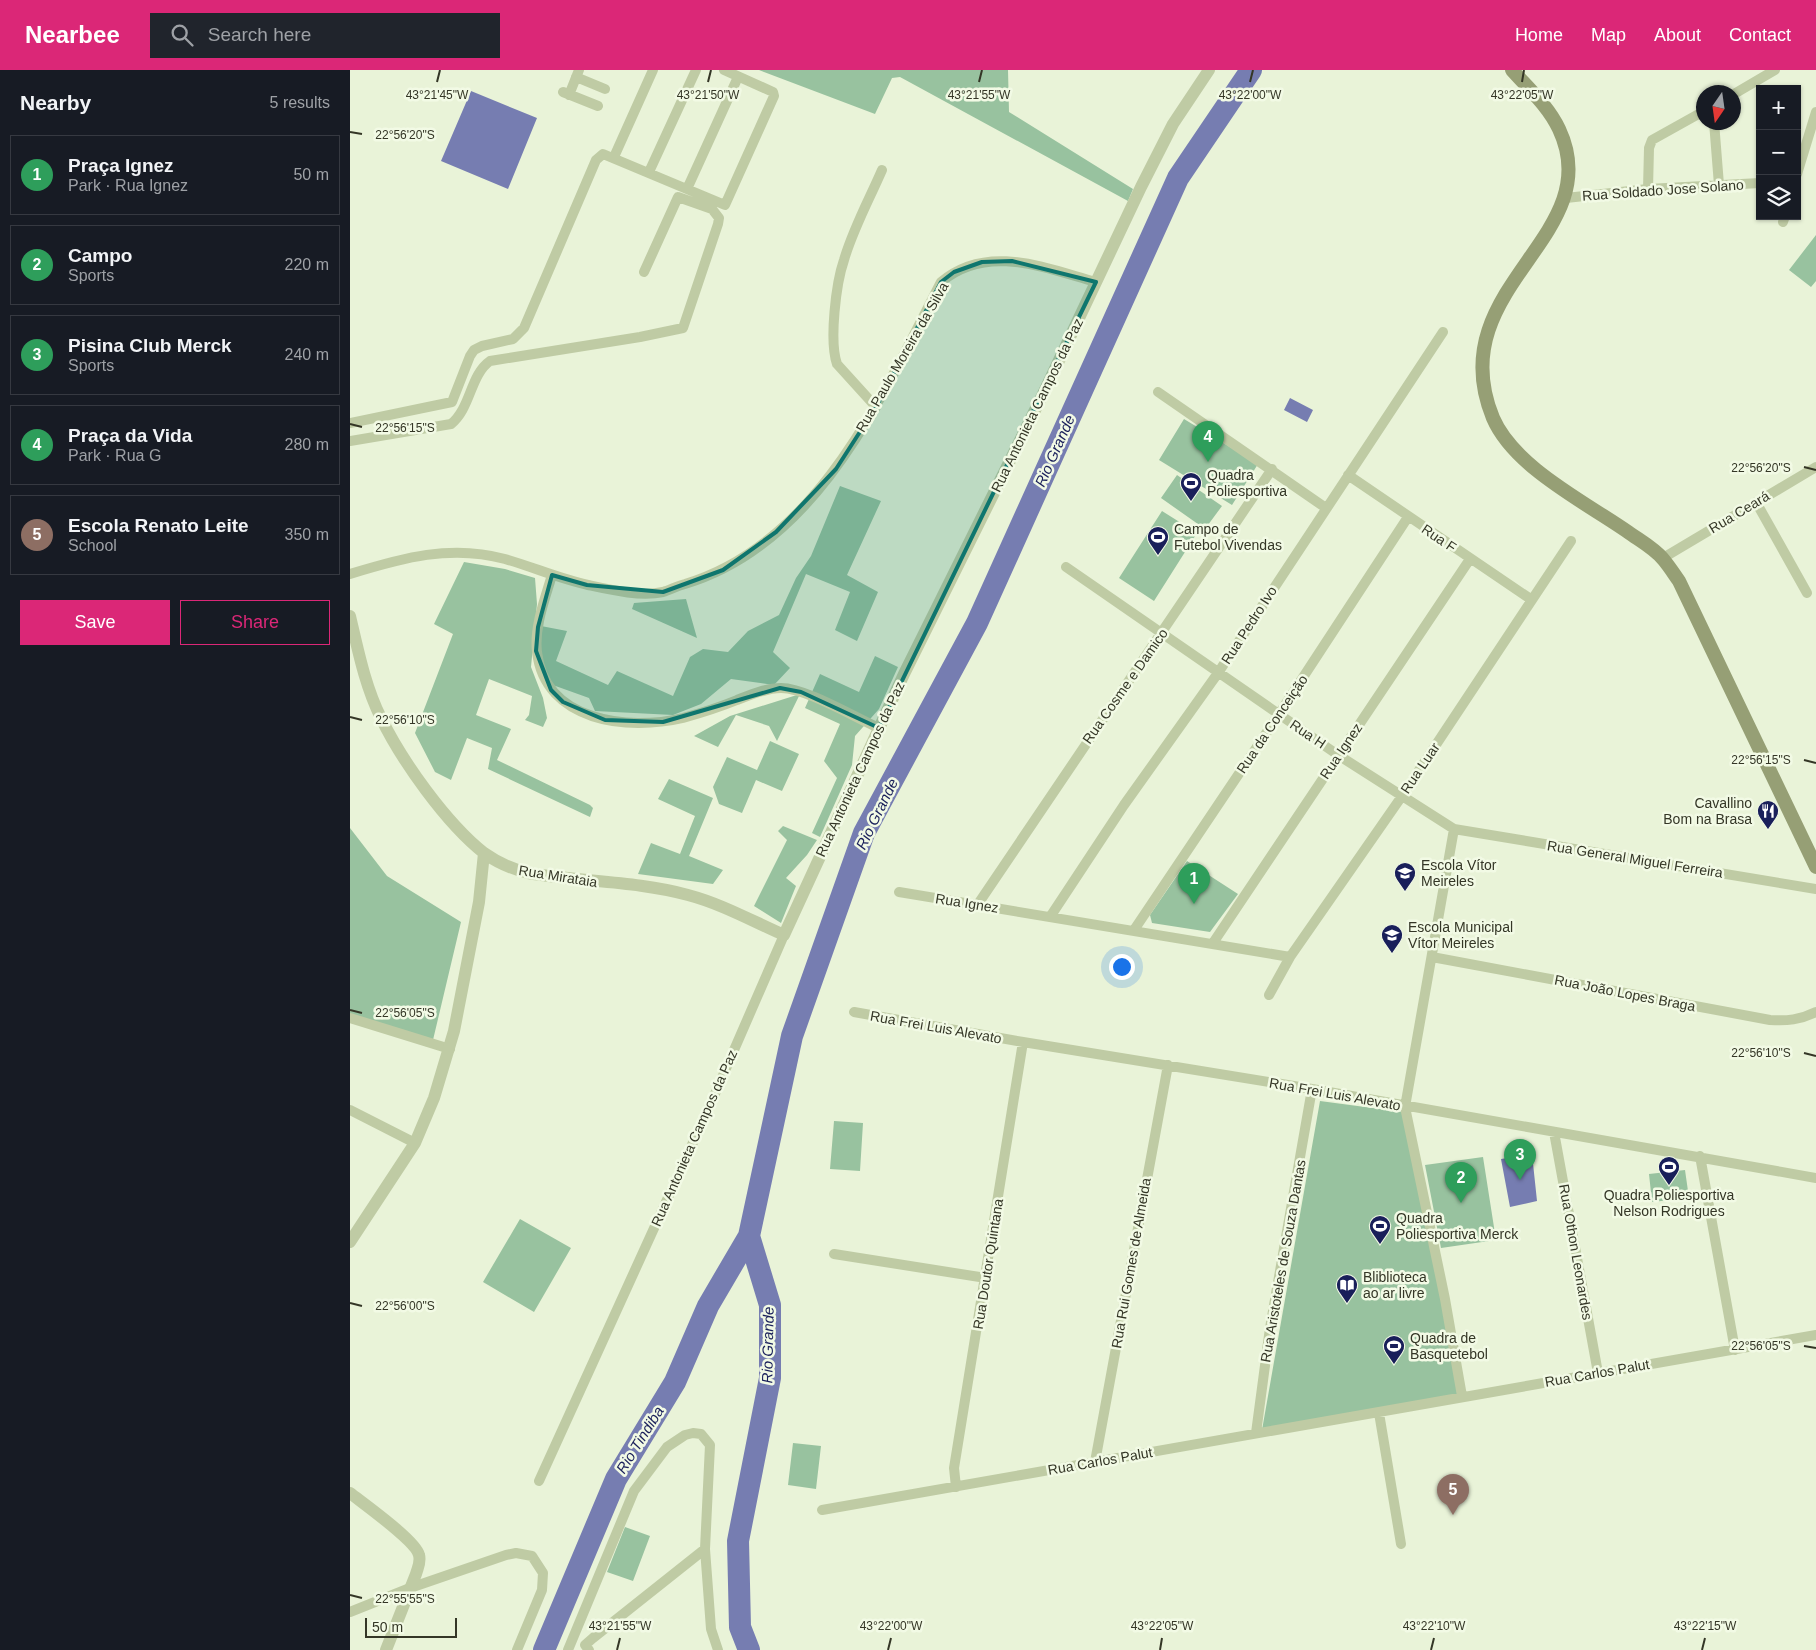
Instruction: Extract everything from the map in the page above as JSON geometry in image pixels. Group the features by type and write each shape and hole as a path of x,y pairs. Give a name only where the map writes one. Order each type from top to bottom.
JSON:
{"main road":[{"path":"1512,70 1549,111 1559,130 1567,162 1566,198 1544,238 1504,295 1490,322 1484,344 1482,362 1484,391 1494,420 1521,456 1663,558 1679,581 1816,867"}],"street":[{"path":"614,157 653,70"},
{"path":"649,172 696,70"},
{"path":"350,422 452,402 474,350 519,336 596,160 603,154 725,204 774,99 773,92 724,70"},
{"name":"Rua Antonieta Campos da Paz","path":"539,1482 711,1103 784,935 879,728 1173,124 1209,70"},
{"path":"1741,90 1775,70"},
{"path":"598,106 566,93 578,73 604,89"},
{"path":"687,189 738,77"},
{"path":"1801,161 1816,112"},
{"path":"1648,189 1649,148 1652,140 1696,115"},
{"path":"1715,130 1719,185"},
{"path":"876,407 837,364 834,356 834,323 843,261 882,170"},
{"name":"Rua Soldado Jose Solano","path":"1566,198 1648,189 1756,183"},
{"path":"350,441 451,424 459,416 483,368 490,361 640,338 683,328 718,224 719,218 712,209 678,197 644,272"},
{"name":"Rua Paulo Moreira da Silva","path":"350,574 402,558 438,552 462,552 503,558 588,585 637,592 662,592 722,570 776,532 820,489 836,469 876,407 941,282 954,272 982,262 1012,261 1042,266 1096,282"},
{"name":"Rua Pedro Ivo","path":"1050,917 1119,813 1218,673 1443,332"},
{"path":"1158,392 1326,508"},
{"name":"Rua Ceará","path":"1663,558 1816,467"},
{"name":"Rua Cosme e Damico","path":"978,904 1272,469"},
{"name":"Rua F","path":"1348,475 1532,600"},
{"path":"1756,502 1807,593"},
{"name":"Rua da Conceição","path":"1134,930 1408,517"},
{"name":"Rua Luar","path":"1269,995 1290,957 1402,796 1572,541"},
{"name":"Rua Ignez","path":"1214,943 1470,559"},
{"name":"Rua H","path":"1066,567 1338,755 1454,829"},
{"path":"552,574 542,607 536,651 545,680 551,690 563,702 579,711 604,720 646,724 702,713 752,694 780,688 801,692 879,728"},
{"name":"Rua Mirataia","path":"350,616 364,674 380,717 406,761 443,810 484,853 507,867 528,874 663,890 688,895 739,914 784,935"},
{"path":"1454,829 1405,1107 1445,1299 1462,1396"},
{"name":"Rua General Miguel Ferreira","path":"1454,829 1816,889"},
{"path":"350,1242 415,1143 434,1098 450,1049 477,911 484,853"},
{"name":"Rua Ignez","path":"899,892 1290,957"},
{"name":"Rua João Lopes Braga","path":"1432,957 1770,1020 1790,1021 1805,1018 1816,1012"},
{"name":"Rua Frei Luis Alevato","path":"854,1012 1023,1042 1312,1089 1405,1107 1700,1156 1816,1178"},
{"path":"350,1018 450,1049"},
{"name":"Rua Doutor Quintana","path":"956,1486 954,1468 1023,1042"},
{"name":"Rua Rui Gomes de Almeida","path":"1095,1462 1168,1065"},
{"name":"Rua Aristoteles de Souza Dantas","path":"1256,1433 1270,1328 1312,1089"},
{"path":"350,1110 415,1143"},
{"name":"Rua Othon Leonardes","path":"1554,1132 1598,1373"},
{"path":"1700,1156 1735,1350"},
{"path":"834,1254 986,1278"},
{"name":"Rua Carlos Palut","path":"822,1510 1816,1335"},
{"path":"1379,1413 1401,1544"},
{"path":"569,1650 634,1491 668,1447 693,1433 701,1434 708,1440 711,1453 705,1549 711,1630 718,1650"},
{"path":"350,1493 417,1548 420,1562 386,1650"},
{"path":"569,1650 587,1647 705,1549"},
{"path":"350,1612 410,1588 506,1555 523,1554 532,1556 543,1573 542,1590 517,1650"}],"highlighted area":[{"path":"1012,261 1096,282 1045,390 879,728 801,692 780,688 663,722 605,720 563,702 551,690 536,651 538,627 552,575 587,585 663,592 723,570 776,532 836,469 876,407 941,282 954,272 982,262"}],"green space":[{"path":"759,70 1008,70 1009,112 1133,189 1128,201 900,77 892,78 875,114"},
{"path":"1816,235 1816,281 1811,287 1789,270"},
{"path":"1184,419 1258,464 1232,505 1159,460"},
{"name":"Quadra Poliesportiva","path":"1177,475 1222,506 1205,529 1161,498"},
{"path":"840,486 881,501 847,575 878,592 857,641 835,630 850,592 806,574 773,652 790,668 774,685 731,679 701,704 673,715 595,711 589,698 550,684 540,651 541,626 567,631 556,661 608,685 617,671 673,696 690,657 703,649 728,652 748,631 779,615 796,578 811,556"},
{"name":"Campo de Futebol Vivendas","path":"1162,511 1197,533 1154,601 1119,578"},
{"path":"464,562 505,569 535,578 537,604 531,667 543,698 547,718 543,727 525,720 529,715 532,696 489,679 476,715 511,729 497,760 590,805 593,808 590,817 488,769 492,748 467,738 451,780 435,772 415,733 453,634 434,624"},
{"path":"686,599 697,638 632,609 634,603"},
{"path":"875,656 898,667 879,709 855,736 852,765 820,837 812,833 837,778 824,761 840,724 805,708 820,674 859,692"},
{"path":"800,694 777,741 769,726 736,715 718,747 694,736 730,716"},
{"path":"770,741 799,754 782,791 756,780 742,813 719,804 713,787 727,757 757,770"},
{"path":"669,779 713,798 689,856 723,870 713,884 638,874 651,843 680,854 695,816 658,799"},
{"path":"783,826 817,840 807,855 786,878 796,886 781,923 754,906 787,840 778,831"},
{"path":"350,828 387,876 461,922 433,1040 350,1014"},
{"path":"1187,861 1238,894 1210,932 1152,923 1150,915"},
{"path":"1320,1101 1410,1113 1461,1395 1262,1430"},
{"path":"834,1121 863,1123 860,1171 830,1169"},
{"path":"1483,1157 1496,1240 1441,1248 1425,1165"},
{"name":"Quadra Poliesportiva Nelson Rodrigues","path":"1685,1170 1689,1198 1652,1202 1649,1174"},
{"path":"520,1219 571,1248 534,1312 483,1282"},
{"path":"793,1443 821,1446 816,1489 788,1485"},
{"path":"625,1527 650,1536 633,1581 607,1572"}],"water":[{"path":"471,91 537,118 508,189 441,161"},
{"path":"1290,398 1313,410 1307,422 1284,410"},
{"path":"1532,1154 1537,1201 1510,1207 1501,1159"}],"waterway":[{"name":"Rio Grande","path":"749,1650 740,1627 738,1541 770,1378 770,1305 749,1236 792,1036 864,833 977,623 1178,178 1251,70"},
{"name":"Rio Tindiba","path":"544,1650 616,1479 675,1382 708,1306 749,1236"}],"place":[{"name":"Praça da Vida","path":"1208,462"},
{"name":"Quadra Poliesportiva","path":"1191,502"},
{"name":"Campo de Futebol Vivendas","path":"1158,556"},
{"name":"Cavallino Bom na Brasa","path":"1768,830"},
{"name":"Escola Vítor Meireles","path":"1405,892"},
{"name":"Praça Ignez","path":"1194,904"},
{"name":"Escola Municipal Vítor Meireles","path":"1392,954"},
{"name":"Pisina Club Merck","path":"1520,1180"},
{"name":"Quadra Poliesportiva Nelson Rodrigues","path":"1669,1186"},
{"name":"Campo","path":"1461,1203"},
{"name":"Quadra Poliesportiva Merck","path":"1380,1245"},
{"name":"Bliblioteca ao ar livre","path":"1347,1304"},
{"name":"Quadra de Basquetebol","path":"1394,1365"},
{"name":"Escola Renato Leite","path":"1453,1515"}]}
